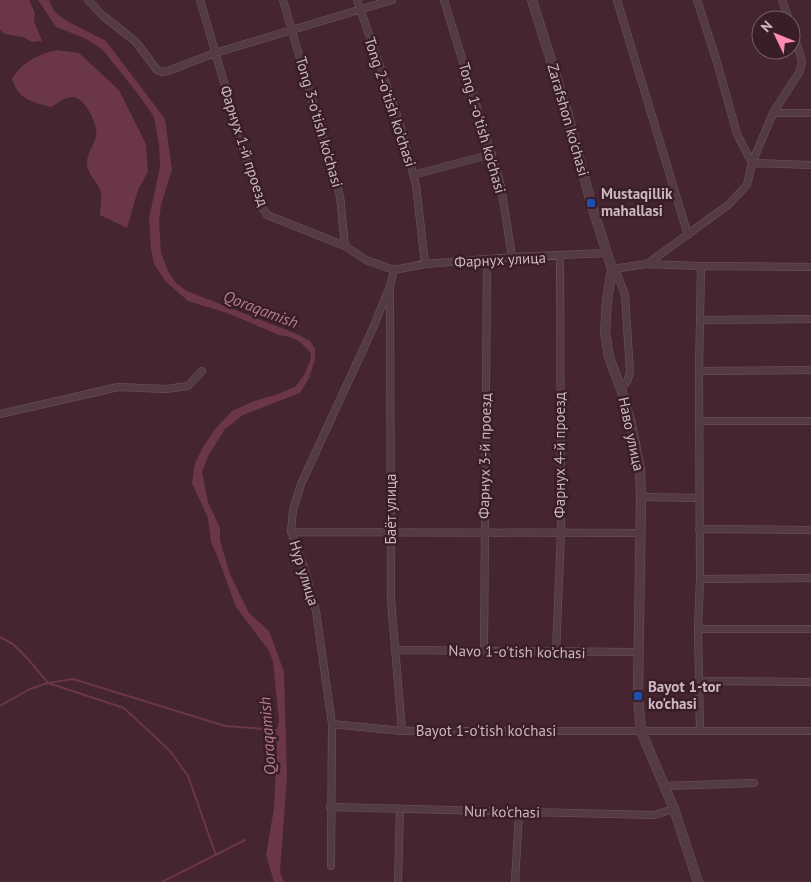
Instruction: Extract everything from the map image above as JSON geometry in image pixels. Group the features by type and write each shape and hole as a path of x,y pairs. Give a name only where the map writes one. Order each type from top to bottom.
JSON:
{"street":[{"path":"88,0 102,15 136,42 157,70 162,72 214,53 392,0"},
{"name":"Фарнух 1-й проезд","path":"200,0 259,203 267,215 345,246 366,260 394,270"},
{"name":"Tong 3-o'tish ko'chasi","path":"283,0 340,196 345,246"},
{"name":"Tong 2-o'tish ko'chasi","path":"357,0 399,121 413,175 425,264"},
{"name":"Tong 1-o'tish ko'chasi","path":"444,0 501,186 512,258"},
{"name":"Zarafshon ko'chasi","path":"532,0 566,108 591,203 613,268"},
{"path":"617,0 688,235"},
{"path":"697,0 718,62 737,134 752,163"},
{"path":"647,264 728,205 747,185 752,163 773,113 800,71 801,57"},
{"path":"773,113 811,113"},
{"path":"413,175 492,154"},
{"path":"752,163 811,165"},
{"name":"Фарнух улица","path":"394,270 425,264 607,253"},
{"name":"Фарнух 4-й проезд","path":"556,652 560,533 560,257"},
{"name":"Фарнух 3-й проезд","path":"484,651 487,260"},
{"path":"622,389 627,382 630,372 625,295 613,268 647,264 811,267"},
{"path":"700,732 698,629 700,579 699,371 701,266"},
{"name":"Наво улица","path":"613,268 607,300 606,332 609,357 622,389 640,469 641,533 638,696 641,731 674,810 698,882"},
{"name":"Нур улица","path":"331,866 332,724 316,611 305,570 291,532 293,510 301,484 373,328 390,286 394,270"},
{"name":"Баёт улица","path":"390,286 391,600 402,731"},
{"path":"700,320 811,319"},
{"path":"699,371 811,370"},
{"path":"0,414 118,387 166,389 188,386 202,371"},
{"path":"699,421 811,421"},
{"path":"641,497 700,498"},
{"path":"699,529 811,530"},
{"path":"291,532 641,533"},
{"path":"700,579 811,578"},
{"path":"698,629 811,629"},
{"name":"Navo 1-o'tish ko'chasi","path":"396,650 638,652"},
{"path":"699,681 811,682"},
{"name":"Bayot 1-o'tish ko'chasi","path":"332,724 402,731 811,731"},
{"path":"664,786 754,783"},
{"name":"Nur ko'chasi","path":"330,807 654,815 674,810"},
{"path":"398,882 400,809"},
{"path":"515,882 519,812"}],"shaded area":[{"path":"0,0 29,0 35,13 34,21 42,41 32,42 23,37 5,34 0,30"},
{"path":"38,0 49,0 54,11 67,21 106,41 165,119 172,170 161,205 159,221 161,253 169,273 176,283 187,291 299,335 310,341 315,349 315,360 309,378 300,393 243,415 225,429 208,456 202,472 208,502 220,528 220,540 230,574 249,613 269,631 284,672 287,777 280,872 284,882 274,882 266,855 274,808 277,745 275,737 279,721 273,662 269,651 236,607 211,542 208,518 192,483 195,463 215,429 232,411 254,401 295,387 304,375 311,353 299,341 290,337 279,335 227,313 188,301 166,282 154,264 151,249 149,218 160,167 159,145 154,117 102,49 84,38 56,27"},
{"path":"57,50 79,53 119,90 146,144 148,172 138,190 127,228 100,215 101,192 87,165 96,131 93,119 86,106 77,98 72,97 64,99 51,107 32,101 22,96 12,79 26,63 43,54"}],"waterway":[{"path":"0,637 13,644 48,683 124,708 170,751 188,776 216,855"},
{"name":"Qoraqamish","path":"0,706 30,689 48,683 73,679 225,726 279,730"},
{"path":"162,882 245,840"}],"place":[{"name":"Mustaqillik mahallasi","path":"591,203"},
{"name":"Bayot 1-tor ko'chasi","path":"638,696"}]}
